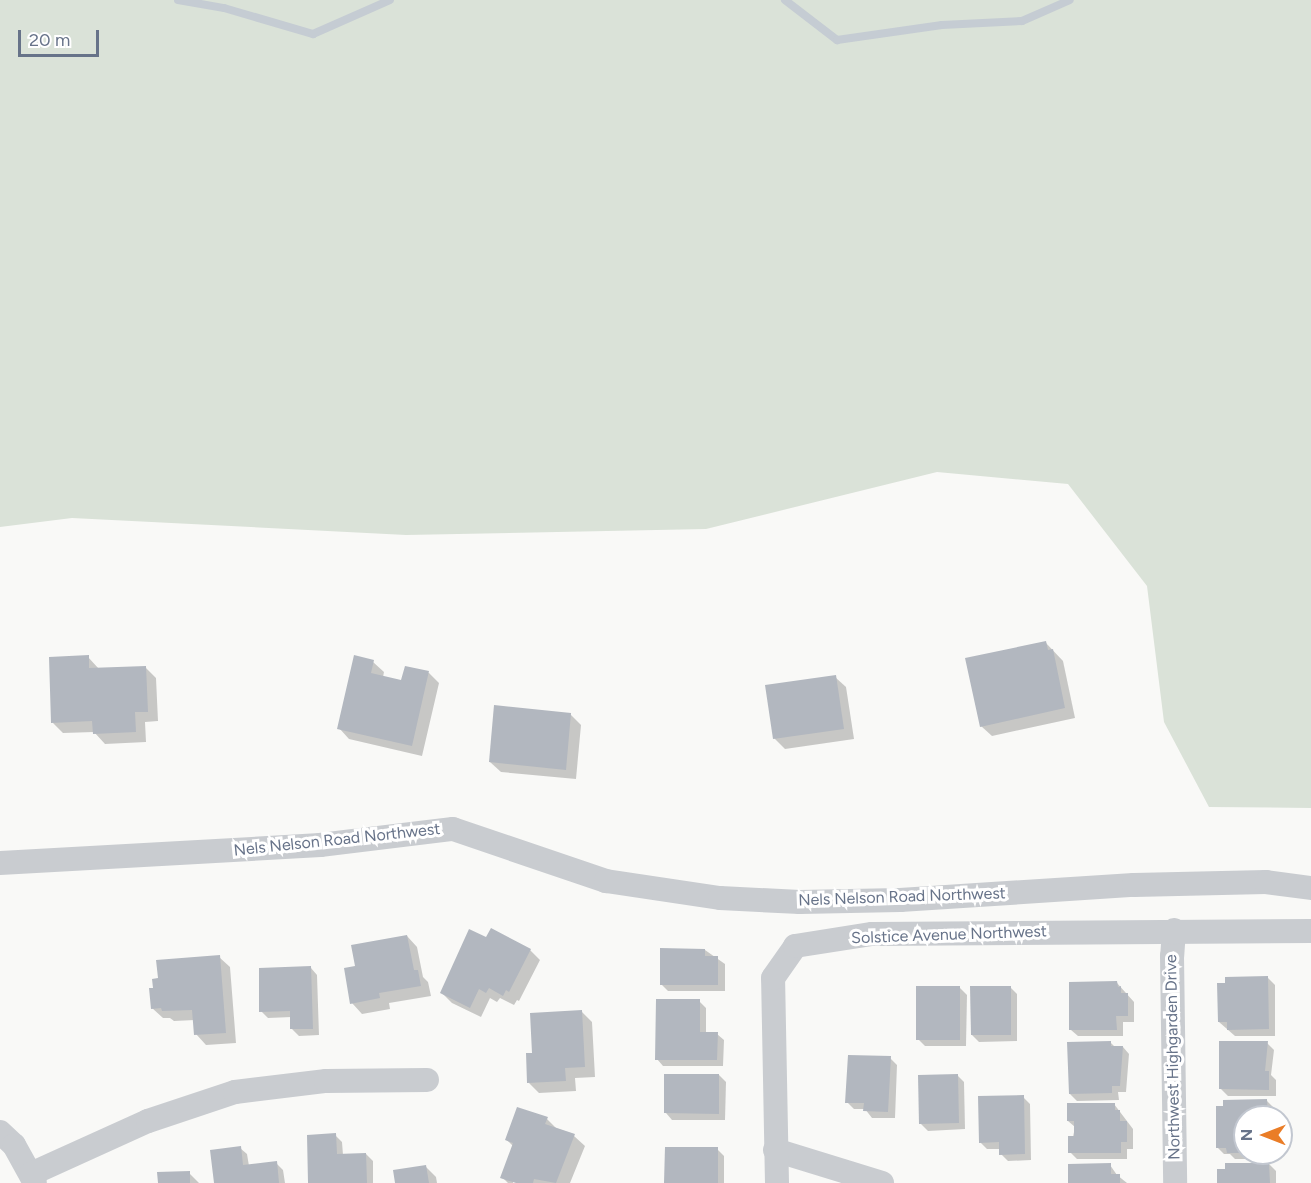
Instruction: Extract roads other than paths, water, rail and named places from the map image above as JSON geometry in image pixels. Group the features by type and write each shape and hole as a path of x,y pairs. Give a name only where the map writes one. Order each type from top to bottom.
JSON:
{"street":[{"name":"Nels Nelson Road Northwest","path":"0,863 320,845 453,829 606,881 720,898 800,902 900,900 1134,885 1254,882 1311,888"},
{"name":"Solstice Avenue Northwest","path":"777,1183 773,978 795,946 872,934 1174,930 1311,931"},
{"name":"Northwest Highgarden Drive","path":"1174,930 1172,956 1175,1183"},
{"path":"0,1132 14,1145 33,1179 148,1121 235,1092 326,1081 427,1080"},
{"path":"775,1150 882,1183"}],"waterway":[{"path":"178,0 224,8 313,34 390,0"},
{"path":"785,0 837,40 942,25 1022,21 1070,0"}]}
